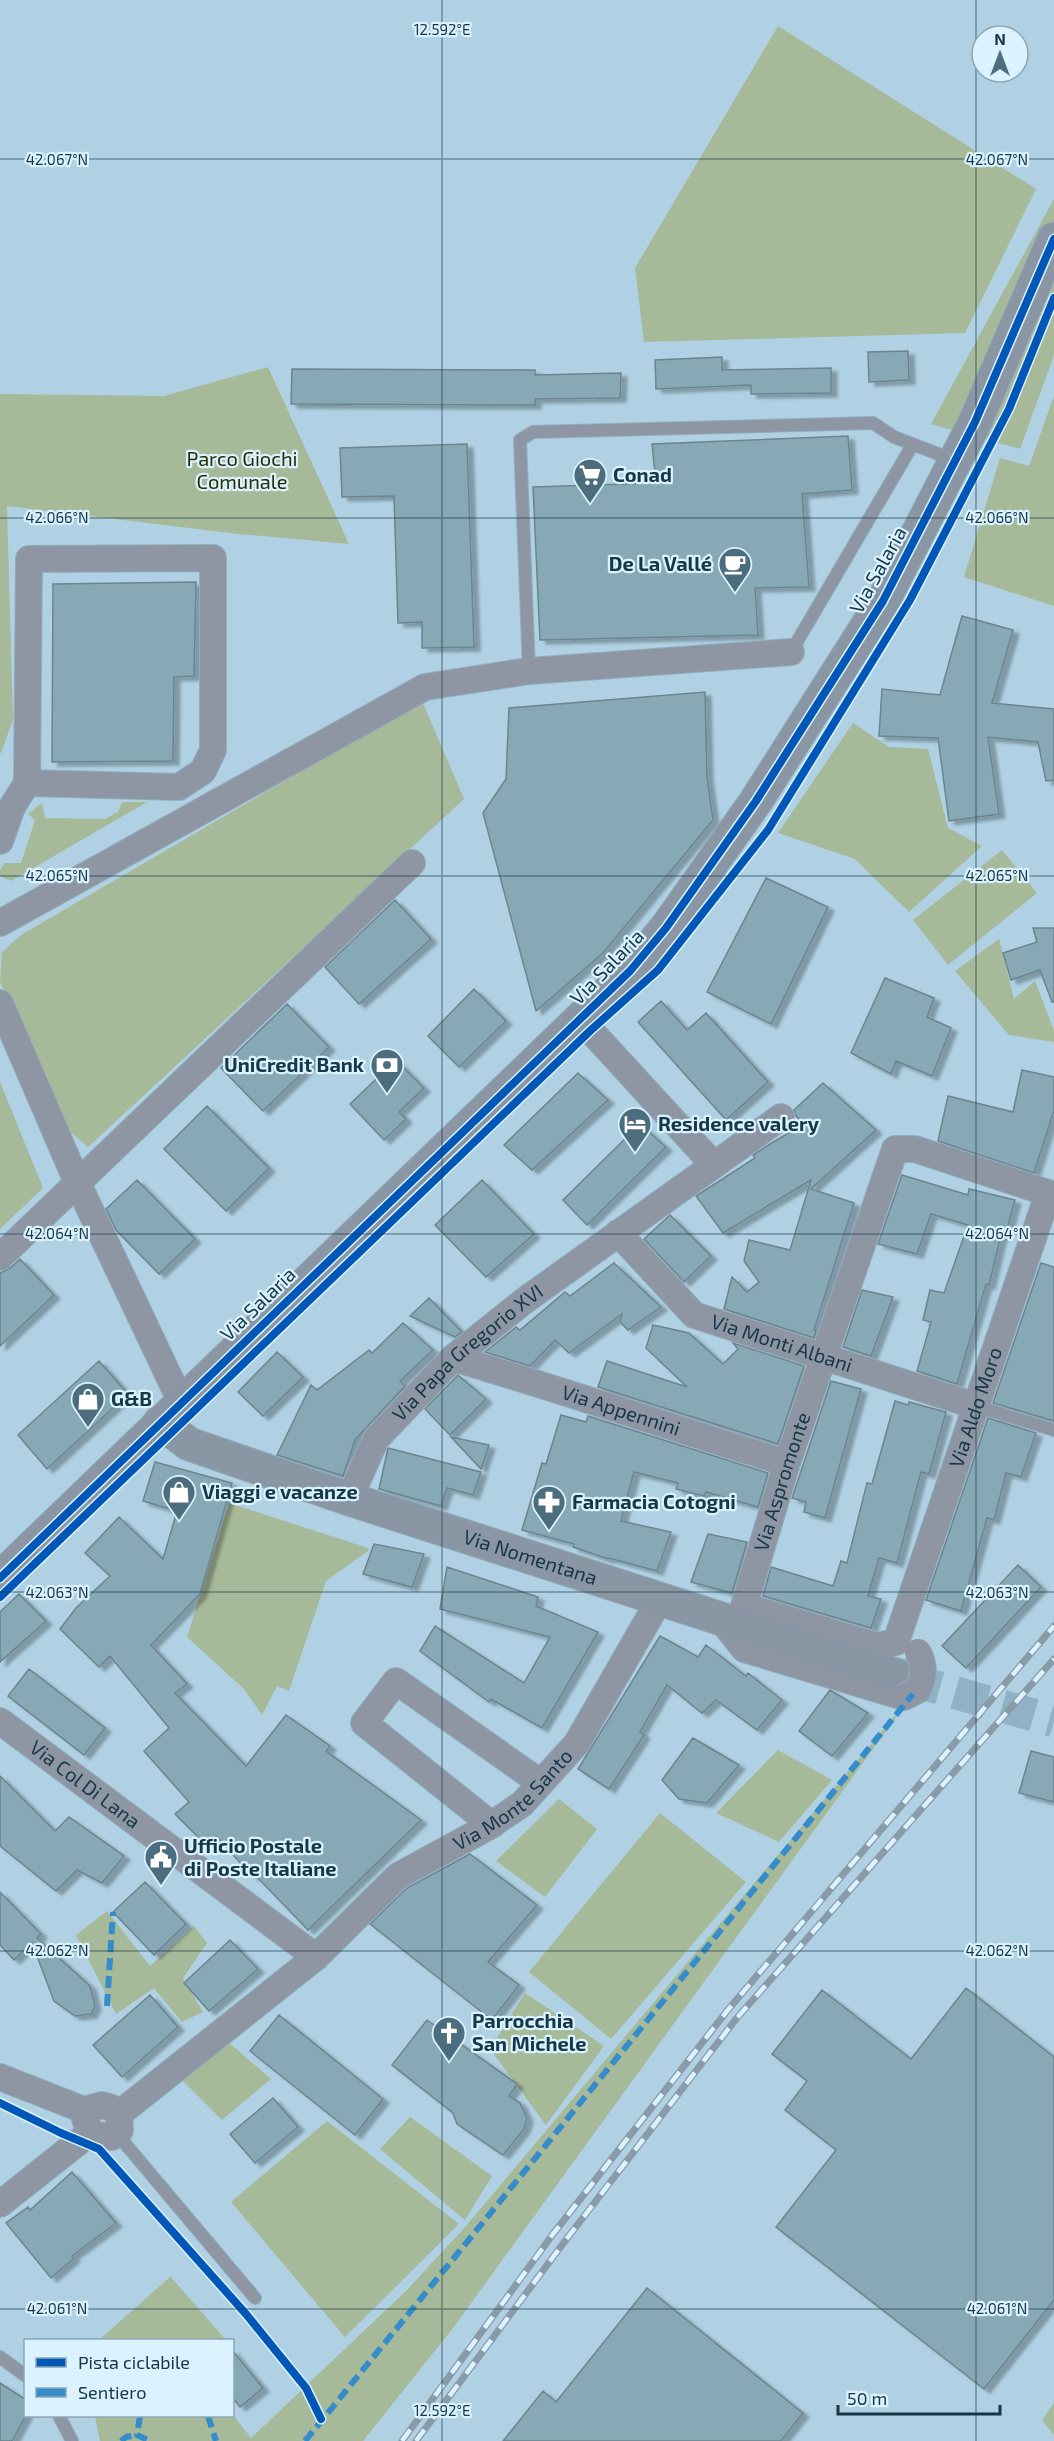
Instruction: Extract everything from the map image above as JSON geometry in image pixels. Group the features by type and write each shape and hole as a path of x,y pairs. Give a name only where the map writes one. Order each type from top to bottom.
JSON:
{"main road":[{"name":"Via Salaria","path":"0,1578 630,971 666,928 756,801 883,601 975,422 1054,239"},
{"name":"Via Nomentana","path":"170,1412 189,1444 349,1499 660,1599 730,1611 910,1676"}],"street":[{"path":"0,841 12,807 27,783 29,559 213,558 213,750 203,771 179,787 27,783"},
{"path":"0,923 424,687 529,671 791,652"},
{"path":"0,1257 412,863"},
{"path":"0,1003 78,1184 170,1412"},
{"path":"580,1019 714,1165"},
{"name":"Via Papa Gregorio XVI","path":"349,1499 376,1439 453,1358 524,1301 781,1117"},
{"name":"Via Aspromonte","path":"730,1611 787,1463 895,1149 915,1149 1054,1194"},
{"name":"Via Aldo Moro","path":"904,1623 1044,1206 1054,1194"},
{"name":"Via Monti Albani","path":"618,1233 694,1315 976,1406"},
{"name":"Via Appennini","path":"453,1358 787,1463"},
{"name":"Via Monte Santo","path":"118,2124 316,1957 398,1876 492,1825 522,1804 578,1743 660,1599"},
{"path":"730,1611 877,1646 896,1642 904,1623"},
{"path":"904,1623 910,1676"},
{"path":"492,1825 364,1723 396,1682 541,1783"},
{"name":"Via Col Di Lana","path":"0,1721 316,1957"},
{"path":"0,2077 87,2121"},
{"path":"0,2204 102,2105 112,2108 118,2124"}],"lane":[{"path":"529,671 520,440 533,432 873,423 894,437 956,460"},
{"path":"791,652 913,444"},
{"path":"976,1406 1054,1430"},
{"path":"118,2124 255,2298"},
{"path":"0,2357 24,2375"},
{"path":"60,2417 72,2441"}],"green space":[{"path":"778,26 1036,189 965,333 644,342 635,268"},
{"path":"1054,199 1054,355 1020,449 931,424"},
{"name":"Parco Giochi Comunale","path":"268,367 349,544 239,534 7,506 13,720 0,755 0,394 164,396"},
{"path":"1054,396 1054,606 964,577 1000,458 1029,466"},
{"path":"422,701 464,799 88,1147 65,1127 47,1076 0,982 2,952 21,935"},
{"path":"853,723 889,747 928,749 948,828 982,846 909,912 855,859 778,833"},
{"path":"122,802 147,802 11,881 0,876 0,870 5,863 21,863 35,820 28,814 42,803 45,818 105,819 118,812"},
{"path":"1002,850 1037,893 948,965 913,920"},
{"path":"999,939 1014,999 1035,981 1054,1031 1054,1042 1009,1035 955,971"},
{"path":"0,1082 43,1188 0,1229"},
{"path":"229,1503 368,1548 368,1551 326,1581 289,1691 277,1686 262,1715 244,1689 187,1637"},
{"path":"913,1694 453,2328 363,2441 100,2441 95,2417 234,2416 251,2438 407,2290 466,2226"},
{"path":"778,1750 832,1780 779,1842 716,1813"},
{"path":"559,1799 597,1829 545,1897 496,1861"},
{"path":"660,1813 746,1882 611,2039 529,1972"},
{"path":"107,1911 150,1966 194,1926 207,1943 183,1978 203,2012 182,2022 154,1988 116,2014 76,1935"},
{"path":"525,1993 604,2046 546,2125 490,2049"},
{"path":"227,2041 271,2079 222,2120 181,2079"},
{"path":"410,2117 492,2176 465,2220 380,2149"},
{"path":"327,2121 459,2224 345,2337 231,2202"},
{"path":"170,2277 225,2339 100,2339"},
{"path":"1054,2403 1054,2435 1042,2420"}],"building":[{"path":"908,351 909,380 869,382 868,352"},
{"path":"722,357 722,370 831,368 831,393 751,394 751,385 656,389 655,360"},
{"path":"292,369 535,370 535,375 621,373 620,398 535,399 535,405 291,404"},
{"path":"848,436 852,490 802,494 809,587 755,588 758,635 540,640 533,487 656,483 652,444"},
{"path":"467,444 474,647 422,648 422,622 398,623 394,496 342,497 340,448"},
{"path":"196,582 194,676 174,677 173,761 52,762 53,584"},
{"path":"962,616 1013,630 992,703 1054,709 1054,780 1046,781 1038,742 988,737 999,814 949,821 938,738 879,736 882,689 940,695"},
{"path":"705,692 707,777 713,820 603,953 536,1011 483,813 506,779 509,708"},
{"path":"766,878 828,907 771,1024 707,992"},
{"path":"395,900 431,939 359,1004 325,967"},
{"path":"1033,928 1054,928 1054,1002 1052,1002 1040,970 1011,980 1003,953 1037,942"},
{"path":"885,978 934,998 927,1017 951,1028 932,1076 896,1061 891,1074 851,1053"},
{"path":"474,989 506,1021 459,1067 428,1036"},
{"path":"661,1001 687,1030 706,1013 768,1082 726,1120 638,1022"},
{"path":"287,1004 329,1047 263,1111 221,1068"},
{"path":"396,1060 424,1088 399,1112 406,1119 384,1140 350,1104"},
{"path":"1022,1070 1054,1077 1054,1110 1034,1173 938,1141 948,1096 1013,1112"},
{"path":"578,1073 608,1100 532,1170 504,1145"},
{"path":"823,1083 876,1130 811,1189 854,1203 814,1330 816,1330 814,1338 724,1309 732,1277 747,1292 759,1282 744,1261 749,1240 790,1250 811,1180 723,1233 696,1196 755,1158 753,1155 804,1124 796,1116 794,1110"},
{"path":"207,1106 269,1168 226,1211 164,1149"},
{"path":"640,1124 666,1147 587,1225 563,1200"},
{"path":"902,1175 968,1195 969,1189 1015,1200 1005,1236 1001,1235 989,1285 986,1284 957,1384 917,1371 931,1322 923,1320 930,1290 944,1293 968,1225 931,1214 917,1254 878,1244"},
{"path":"137,1180 195,1239 159,1274 116,1230 106,1209"},
{"path":"482,1180 534,1234 486,1277 435,1225"},
{"path":"670,1215 711,1256 684,1282 644,1239"},
{"path":"20,1259 54,1295 0,1346 0,1273"},
{"path":"614,1263 661,1307 628,1330 620,1322 622,1314 569,1353 555,1340 530,1366 485,1352 516,1327 520,1330 565,1292 570,1296"},
{"path":"1041,1263 1054,1267 1054,1421 993,1403"},
{"path":"862,1290 893,1297 871,1356 843,1347"},
{"path":"429,1298 462,1332 455,1337 410,1316"},
{"path":"403,1323 433,1350 400,1381 405,1386 355,1440 343,1476 277,1455 311,1385 317,1390 369,1350 372,1353"},
{"path":"653,1325 689,1333 723,1364 738,1349 733,1343 804,1366 778,1444 598,1387 607,1361 687,1387 646,1348"},
{"path":"277,1352 303,1377 263,1416 238,1392"},
{"path":"99,1361 128,1394 47,1469 18,1435"},
{"path":"458,1375 486,1399 450,1435 425,1409"},
{"path":"831,1381 861,1389 825,1518 804,1512 806,1502 792,1498"},
{"path":"895,1401 908,1405 909,1402 946,1412 929,1474 921,1472 897,1563 879,1558 868,1596 881,1599 871,1628 763,1596 771,1567 833,1586 841,1561 847,1563 867,1483 872,1484"},
{"path":"561,1415 586,1422 588,1416 768,1473 758,1507 706,1492 704,1496 676,1489 678,1483 634,1472 621,1521 671,1532 657,1571 608,1559 573,1547 574,1544 522,1530 542,1463 546,1464"},
{"path":"988,1418 1036,1433 1021,1477 1006,1473 994,1520 987,1518 961,1611 926,1600"},
{"path":"451,1437 489,1445 481,1469"},
{"path":"388,1448 481,1472 473,1495 447,1488 441,1506 379,1489"},
{"path":"155,1462 232,1483 200,1594 151,1645 187,1684 175,1693 246,1766 286,1715 330,1746 326,1751 421,1820 308,1930 255,1875 253,1877 216,1836 206,1845 175,1814 189,1802 144,1751 169,1728 110,1656 99,1667 60,1629 76,1608 110,1576 85,1553 119,1517 163,1559 177,1511 143,1501"},
{"path":"708,1534 747,1542 732,1593 691,1582"},
{"path":"374,1544 424,1554 412,1587 363,1574"},
{"path":"1018,1565 1041,1587 966,1668 942,1646"},
{"path":"447,1567 538,1597 536,1606 598,1632 542,1728 491,1699 489,1702 420,1651 435,1626 524,1683 550,1637 440,1609"},
{"path":"19,1594 46,1621 0,1662 0,1612"},
{"path":"660,1636 698,1657 706,1645 746,1676 748,1673 782,1700 757,1730 716,1700 702,1713 667,1685 640,1732 644,1735 609,1789 578,1769"},
{"path":"29,1669 105,1728 84,1755 8,1696"},
{"path":"830,1690 868,1713 832,1756 799,1731"},
{"path":"693,1738 739,1765 707,1803 679,1799 662,1780"},
{"path":"1031,1751 1054,1757 1054,1802 1019,1793"},
{"path":"0,1776 55,1831 69,1817 124,1856 102,1883 77,1870 56,1891 0,1846"},
{"path":"470,1854 537,1905 488,1962 519,1985 492,2020 370,1924 407,1888"},
{"path":"145,1882 186,1924 154,1955 113,1912"},
{"path":"0,1892 41,1934 37,1938 90,1986 95,2006 91,2014 75,2016 54,2001 32,1943 14,1960 0,1945"},
{"path":"230,1940 258,1969 209,2011 184,1983"},
{"path":"966,1988 1054,2057 1054,2300 984,2389 776,2227 836,2150 785,2110 807,2081 772,2054 822,1990 911,2059"},
{"path":"150,1995 178,2027 122,2077 93,2045"},
{"path":"279,2015 383,2099 355,2135 250,2051"},
{"path":"427,2020 517,2084 509,2096 520,2103 527,2118 524,2129 503,2155 457,2124 453,2113 392,2065"},
{"path":"273,2098 298,2127 255,2163 230,2134"},
{"path":"72,2172 116,2223 72,2256 74,2258 51,2278 6,2223 28,2207 30,2210"},
{"path":"647,2288 803,2413 781,2441 503,2441 543,2391 556,2402"},
{"path":"234,2352 263,2388 240,2407 234,2400"},
{"path":"0,2383 24,2399 25,2417 12,2441 0,2441"}],"tunnel":[{"path":"908,1679 1054,1721"}],"railway":[{"path":"402,2441 553,2234 727,2011 1054,1626"},
{"path":"416,2441 565,2241 736,2019 1054,1659"}],"marked path":[{"path":"305,2441 913,1694"},
{"path":"107,2006 113,1912"},
{"path":"140,2417 137,2435 150,2441"},
{"path":"208,2417 216,2441"},
{"path":"121,2441 126,2437 137,2435"}],"cycle path":[{"path":"0,1578 630,971 666,928 756,801 883,601 975,422 1054,239"},
{"path":"0,1597 591,1030 658,970 768,830 910,600 1009,409 1054,298"},
{"path":"0,2103 99,2149 246,2314 306,2388 321,2419"}],"place":[{"name":"Conad","path":"590,504"},
{"name":"De La Vallé","path":"735,593"},
{"name":"UniCredit Bank","path":"387,1094"},
{"name":"Residence valery","path":"635,1153"},
{"name":"G&B","path":"88,1428"},
{"name":"Viaggi e vacanze","path":"179,1521"},
{"name":"Farmacia Cotogni","path":"549,1531"},
{"name":"Ufficio Postale di Poste Italiane","path":"161,1886"},
{"name":"Parrocchia San Michele","path":"449,2062"}]}
